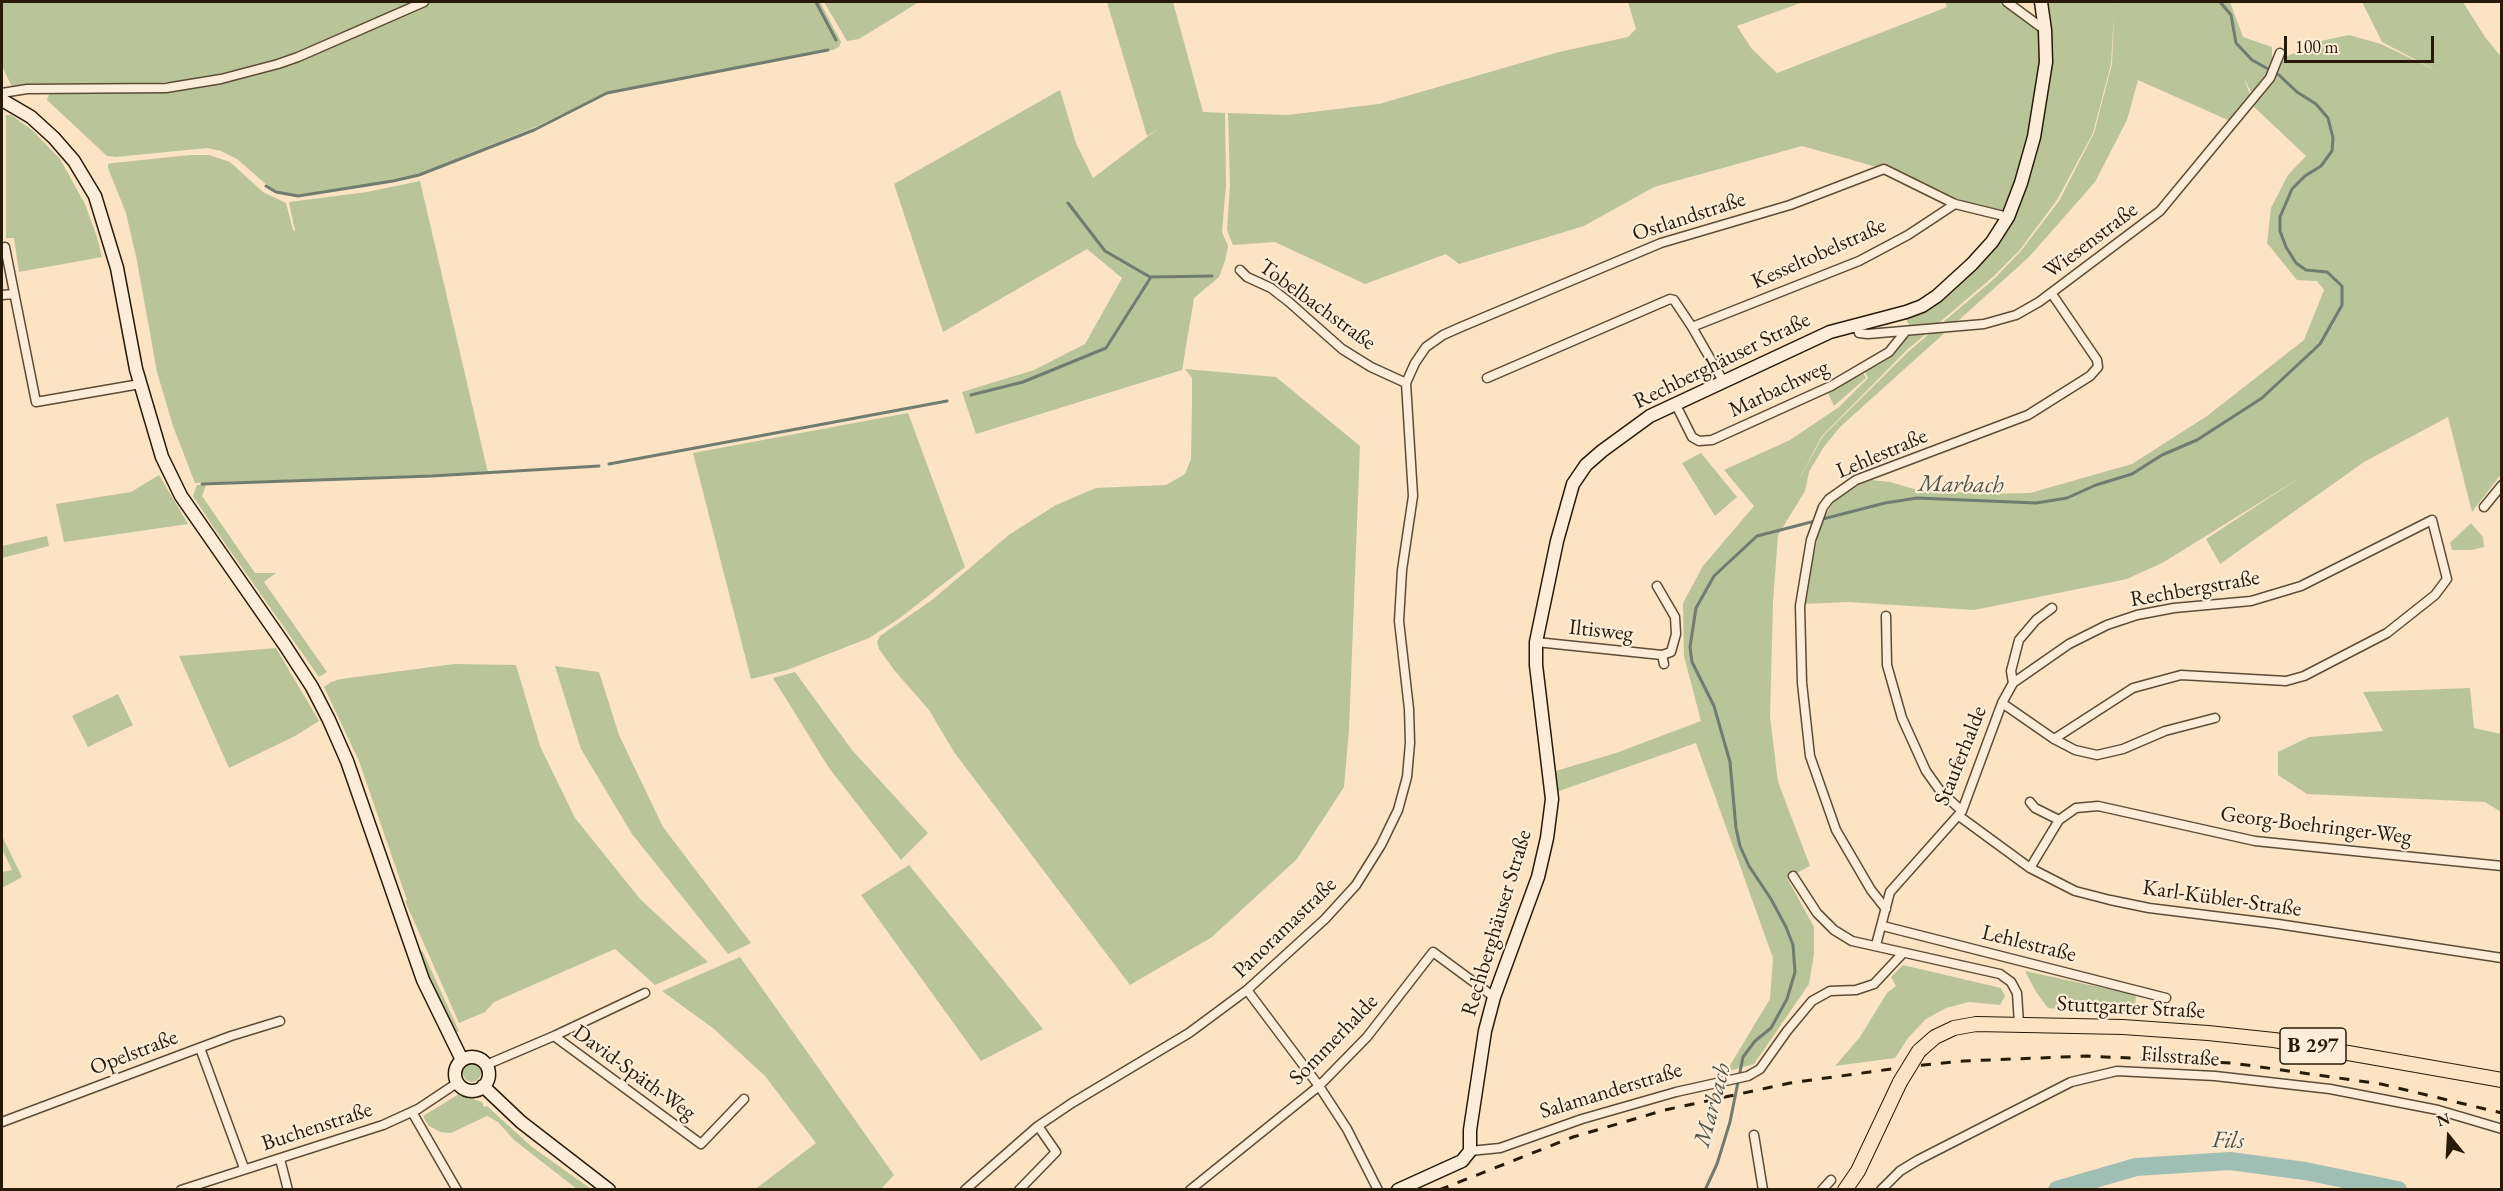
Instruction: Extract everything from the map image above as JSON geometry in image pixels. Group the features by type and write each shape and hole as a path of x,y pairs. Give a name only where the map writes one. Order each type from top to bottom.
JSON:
{"main road":[{"name":"Stuttgarter Straße","path":"1845,1190 1858,1171 1900,1082 1919,1051 1935,1037 1954,1028 1976,1024 2020,1022 2208,1033 2354,1053 2502,1080"}],"street":[{"path":"2,93 27,89 166,88 221,79 298,57 424,2"},
{"path":"2007,2 2045,30"},
{"name":"Rechberghäuser Straße","path":"1470,1151 1470,1130 1485,1031 1494,997 1538,877 1551,811 1552,799 1536,665 1536,642 1557,541 1573,484 1586,465 1640,421 1830,332 1906,312 1937,296 1987,248 2008,217 2021,183 2034,136 2043,83 2045,30 2041,2"},
{"name":"Wiesenstraße","path":"1856,324 1859,333 1864,334 1906,332 2002,321 2052,294 2160,211 2270,78 2279,58"},
{"path":"2,100 31,117 54,138 74,161 95,196 117,268 140,384 153,434 181,496 284,644 312,687 329,720 347,761 423,980 462,1060"},
{"name":"Ostlandstraße","path":"1406,383 1415,363 1426,347 1443,335 1661,243 1790,205 1884,169 1955,204 2008,217"},
{"name":"Kesseltobelstraße","path":"1692,327 1859,261 1908,235 1955,204"},
{"path":"2,248 5,247 36,402 140,384"},
{"name":"Tobelbachstraße","path":"1240,270 1247,277 1270,288 1289,302 1342,349 1371,367 1406,383"},
{"path":"2,295 14,294"},
{"name":"Lehlestraße","path":"1886,909 1871,890 1836,830 1810,756 1802,683 1800,606 1811,540 1823,507 1836,492 1856,480 2028,415 2090,376 2098,367 2097,360 2052,294"},
{"path":"1487,378 1670,299 1674,300 1692,327 1723,381"},
{"name":"Marbachweg","path":"1675,403 1692,436 1699,441 1712,440 1831,386 1889,352 1906,332"},
{"name":"Panoramastraße","path":"965,1190 1038,1126 1189,1033 1246,990 1325,919 1356,885 1381,845 1398,810 1407,777 1410,743 1409,709 1399,621 1402,570 1413,496 1406,383"},
{"path":"2484,507 2502,485"},
{"name":"Rechbergstraße","path":"2013,683 2069,644 2107,625 2137,615 2174,608 2251,601 2301,585 2432,520 2447,579 2435,595 2386,633 2304,676 2286,681 2181,675 2133,688 2054,739"},
{"name":"Iltisweg","path":"1536,642 1663,660 1671,652 1676,634 1675,617 1657,586"},
{"name":"Stauferhalde","path":"1876,945 1883,926 1890,891 1960,814 2002,703 2013,683 2012,671 2019,640 2036,620 2052,608"},
{"name":"Karl-Kübler-Straße","path":"1886,616 1887,665 1902,718 1926,771 1960,814 2030,868 2075,891 2149,908 2278,924 2502,958"},
{"path":"2002,703 2054,739 2075,750 2097,755 2123,749 2165,731 2215,718"},
{"path":"2030,802 2035,808 2059,820 2030,868"},
{"name":"Georg-Boehringer-Weg","path":"2059,820 2076,808 2098,806 2255,841 2502,866"},
{"name":"Lehlestraße","path":"1793,876 1817,914 1834,930 1852,941 2000,974 2011,982 2017,993 2020,1022"},
{"name":"Lehlestraße","path":"1883,926 2166,998"},
{"name":"Sommerhalde","path":"1190,1190 1318,1086 1367,1037 1433,952 1494,997"},
{"name":"Salamanderstraße","path":"1470,1151 1500,1148 1582,1119 1748,1076 1760,1069 1812,1001 1830,991 1856,990 1874,984 1903,953"},
{"path":"1246,990 1318,1086 1347,1129 1378,1190"},
{"path":"486,1065 645,993"},
{"name":"Opelstraße","path":"2,1122 200,1048 280,1021"},
{"name":"David-Späth-Weg","path":"554,1036 701,1144 744,1100"},
{"path":"200,1048 244,1168"},
{"path":"477,1058 486,1065 488,1076 483,1086 474,1091 458,1083 455,1070 462,1060 477,1058"},
{"name":"Filsstraße","path":"1881,1190 1900,1171 1918,1160 2071,1082 2117,1071 2215,1076 2330,1089 2438,1110 2502,1129"},
{"name":"Buchenstraße","path":"181,1190 383,1125 412,1112 458,1083"},
{"path":"483,1086 521,1122 609,1190"},
{"path":"412,1112 457,1190"},
{"path":"1019,1190 1056,1152 1038,1126"},
{"path":"1754,1135 1763,1190"},
{"path":"1398,1190 1462,1161 1470,1151"},
{"path":"280,1159 288,1190"},
{"path":"1822,1190 1831,1180"}],"green space":[{"path":"2,2 413,2 275,61 198,79 128,86 12,87 2,66"},
{"path":"430,2 820,2 841,42 839,47 833,50 608,92 533,128 418,174 392,181 297,195 276,191 237,159 221,151 207,148 107,156 47,100 49,94 174,91 276,68"},
{"path":"824,2 919,2 859,39 847,41"},
{"path":"1107,2 1173,2 1203,112 1225,113 1226,185 1222,232 1228,246 1225,261 1219,277 1194,298 1182,370 976,434 962,392 1034,370 1085,344 1122,278 1087,249 943,332 894,184 1060,90 1076,143 1093,178 1159,128 1147,136"},
{"path":"1628,2 1803,2 1737,26 1751,48 1777,73 1947,7 1945,2 2002,2 2042,31 2042,59 2029,134 2016,181 2004,212 1975,207 1883,164 1877,167 1802,146 1654,187 1584,226 1459,264 1446,254 1365,284 1275,242 1233,245 1227,230 1230,185 1228,113 1287,115 1379,104 1559,52 1628,37 1636,29"},
{"path":"2046,2 2114,2 2115,4 2115,2 2230,2 2243,37 2272,47 2272,57 2281,59 2321,41 2349,35 2381,44 2439,72 2382,42 2362,2 2463,2 2485,37 2502,58 2501,474 2472,512 2448,417 2364,462 2220,564 2206,539 2301,477 2164,562 2127,579 1974,610 1848,602 1804,604 1818,535 1825,517 1833,502 1859,485 1871,480 1890,482 1914,489 1984,494 2030,493 2132,464 2207,416 2304,340 2324,290 2317,281 2297,280 2267,243 2271,208 2288,175 2306,156 2251,104 2253,96 2244,78 2251,97 2230,121 2138,80 2127,120 2095,182 2029,257 1840,427 1823,448 1809,472 1805,491 1778,535 1773,602 1770,717 1778,782 1810,866 1787,878 1814,927 1814,954 1809,984 1754,1064 1726,1072 1770,999 1773,958 1696,743 1559,791 1551,811 1549,773 1616,753 1701,721 1684,656 1683,603 1703,566 1754,506 1724,470 1790,440 1839,407 1868,378 1864,370 1891,354 1903,342 1911,329 1906,319 1928,308 2013,220 2027,183 2049,90 2051,29","holes":["2114,14 2112,64 2094,133 2059,201 2020,252 1995,278 1909,351 1823,436 1793,491 1822,436 1907,350 1994,276 2019,251 2057,200 2093,133 2111,64"]},
{"path":"6,115 11,115 32,130 60,159 85,204 102,257 19,272 14,238 6,238"},
{"path":"209,155 230,162 263,192 286,203 295,231 289,202 367,192 420,181 488,473 195,483 173,426 157,372 126,213 108,168 108,164 113,163"},
{"path":"1185,369 1276,377 1360,446 1349,730 1344,787 1297,859 1212,937 1130,985 954,752 929,710 894,670 879,649 877,642 880,636 932,600 1010,534 1056,505 1096,488 1166,485 1185,474 1191,459 1192,378"},
{"path":"1863,373 1866,378 1834,406 1828,393"},
{"path":"908,413 965,567 900,618 869,638 787,670 751,679 693,453"},
{"path":"1701,453 1737,497 1715,516 1682,463"},
{"path":"159,475 188,524 64,542 56,504 131,492"},
{"path":"197,485 206,485 202,496 255,573 276,573 264,582 327,672 319,677 212,525 193,496"},
{"path":"2471,523 2483,537 2484,547 2472,550 2452,550 2450,543"},
{"path":"47,536 49,546 2,558 2,546"},
{"path":"276,648 319,721 295,736 229,768 179,656"},
{"path":"454,664 516,665 540,746 575,818 640,899 708,962 655,985 615,949 494,1002 485,1012 459,1023 405,901 407,900 359,761 324,687 341,679"},
{"path":"555,666 599,672 619,735 663,827 751,943 728,954 632,834 581,749"},
{"path":"795,672 852,750 928,833 901,860 829,768 773,678"},
{"path":"2470,688 2474,728 2501,734 2501,812 2485,802 2307,794 2278,775 2278,752 2309,737 2383,731 2363,692"},
{"path":"118,694 133,725 88,747 72,716"},
{"path":"2,836 22,877 2,888 2,872 12,870 2,849"},
{"path":"909,865 1043,1029 981,1061 861,895"},
{"path":"418,950 423,952 459,1031 456,1033 446,1016"},
{"path":"740,957 894,1175 881,1189 758,1189 816,1143 765,1076 714,1029 662,991"},
{"path":"1903,965 2001,988 2005,996 2000,1005 1969,1002 1946,1008 1926,1019 1908,1038 1895,1058 1835,1066 1860,1037 1887,993 1896,986 1891,977"},
{"path":"2025,971 2136,995 2135,1004 2143,1007 2143,1016 2048,1008"},
{"path":"472,1064 480,1069 481,1073 476,1081 472,1082 464,1077 463,1073 468,1065"},
{"path":"459,1094 482,1102 484,1107 487,1106 532,1147 591,1189 577,1189 514,1140 498,1122 487,1116 451,1133 440,1132 428,1125 423,1116"}],"waterway":[{"path":"816,2 836,40"},
{"name":"Marbach","path":"1705,1190 1717,1164 1730,1122 1743,1057 1755,1041 1771,1028 1787,999 1795,972 1793,945 1786,927 1749,866 1740,846 1736,828 1730,762 1714,706 1692,662 1690,647 1696,608 1714,576 1757,536 1885,503 1917,498 2036,503 2067,498 2096,485 2132,474 2162,455 2197,440 2262,398 2320,344 2342,305 2342,286 2327,272 2306,270 2296,263 2280,231 2280,217 2292,189 2305,176 2321,166 2332,151 2333,138 2328,118 2316,104 2297,92 2279,75 2252,60 2236,43 2231,15 2220,2"},
{"path":"266,186 276,192 298,196 419,175 534,130 607,93 828,50"},
{"path":"1068,203 1105,251 1150,277"},
{"path":"971,395 1023,382 1106,348 1151,277 1212,276"},
{"path":"609,464 947,401"},
{"path":"202,484 432,476 599,466"},
{"name":"Fils","path":"2057,1190 2136,1167 2230,1161 2305,1171 2398,1190"}],"railway":[{"path":"1439,1190 1573,1137 1665,1110 1790,1083 1964,1061 2087,1056 2232,1063 2381,1084 2502,1113"}]}
